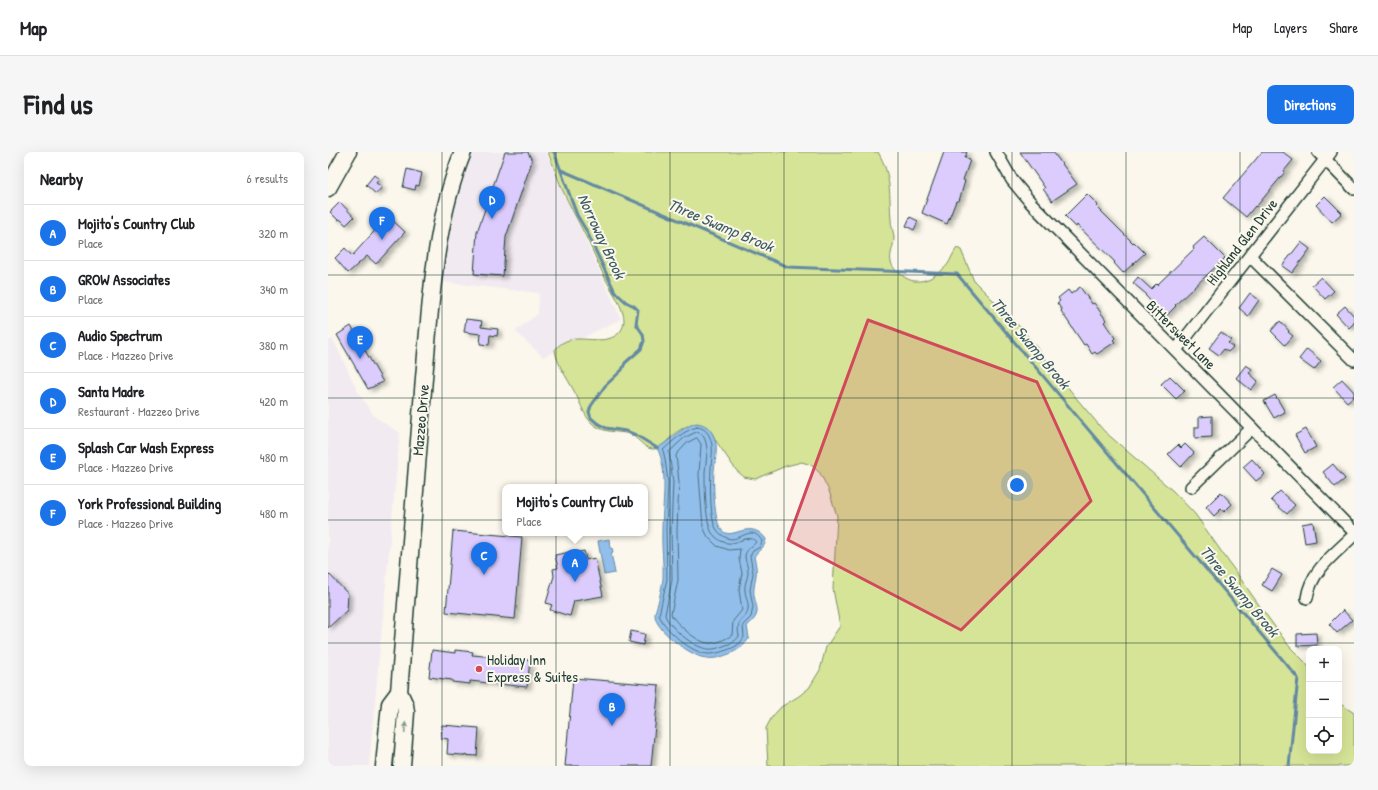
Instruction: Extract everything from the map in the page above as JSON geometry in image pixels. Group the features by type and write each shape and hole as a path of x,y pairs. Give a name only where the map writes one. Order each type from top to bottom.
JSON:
{"main road":[{"path":"328,188 348,152"},
{"name":"Mazzeo Drive","path":"402,766 406,712 405,705 399,692 434,272 439,236 446,203 463,152"},
{"name":"Mazzeo Drive","path":"384,766 390,704 399,692"}],"street":[{"name":"Bittersweet Lane","path":"996,152 1012,180 1031,203 1354,533"},
{"name":"Highland Glen Drive","path":"1176,350 1250,256 1324,154"},
{"path":"1324,154 1354,189"},
{"path":"1250,256 1354,360"},
{"path":"1191,487 1252,428"},
{"path":"1307,598 1310,585 1316,574 1354,533"}],"highlighted area":[{"path":"868,320 1037,382 1091,501 961,630 788,540"}],"shaded area":[{"path":"473,152 546,152 621,319 543,357 515,331 538,314 539,293 442,282 447,237 454,205"},
{"path":"333,339 358,392 375,417 400,433 369,766 328,766 328,341"}],"green space":[{"path":"548,152 878,152 888,177 891,222 894,238 891,259 894,268 909,279 921,281 933,277 944,269 957,248 961,250 974,281 1023,330 1104,431 1173,491 1195,514 1289,646 1306,663 1306,754 1342,754 1342,705 1354,713 1354,766 768,766 766,728 772,717 781,707 809,688 820,670 826,647 840,626 833,589 837,516 829,491 820,473 811,465 802,462 786,466 755,479 744,477 736,470 712,433 687,426 674,434 658,448 652,449 646,447 632,435 622,432 603,430 590,421 560,366 555,350 562,343 569,340 604,340 612,338 622,329 624,324 624,316 620,304 604,276 588,240 562,189"}],"water":[{"path":"696,423 708,428 714,436 716,443 714,497 718,523 722,530 727,533 732,533 752,530 759,532 766,539 763,547 754,557 756,576 754,594 757,612 753,621 747,626 749,638 743,646 735,651 714,658 695,655 681,646 660,627 656,621 655,615 663,579 662,536 664,477 661,457 657,448 684,428"},
{"path":"609,539 610,548 612,548 613,552 611,553 615,573 604,575 598,541"}],"building":[{"path":"505,152 528,152 532,161 506,237 503,276 474,274 477,232"},
{"path":"944,152 967,152 965,158 970,160 963,180 965,181 959,201 956,201 947,224 922,213"},
{"path":"1020,152 1053,152 1077,184 1052,201 1043,189 1045,188"},
{"path":"1262,152 1283,152 1293,160 1284,171 1285,172 1246,217 1223,198"},
{"path":"407,169 422,173 419,186 416,185 415,190 403,187"},
{"path":"374,175 379,179 376,183 382,187 376,194 366,185"},
{"path":"1087,194 1098,205 1096,206 1145,253 1123,273 1114,263 1115,262 1077,225 1076,227 1065,216"},
{"path":"1325,196 1342,213 1332,222 1316,205"},
{"path":"340,202 354,217 346,225 330,212"},
{"path":"388,216 405,232 376,264 367,256 348,273 335,258 345,248 352,256"},
{"path":"910,217 918,221 914,230 906,226"},
{"path":"1204,237 1225,258 1175,305 1176,306 1165,317 1145,295 1146,294 1133,283 1138,277 1151,289 1194,249 1193,247"},
{"path":"1301,242 1310,249 1292,273 1282,266"},
{"path":"1321,277 1334,291 1325,299 1312,285"},
{"path":"1080,287 1106,320 1104,322 1115,338 1113,340 1115,342 1097,354 1095,352 1092,354 1086,344 1084,345 1057,303 1060,301 1058,298 1068,290 1071,294"},
{"path":"1250,293 1259,300 1248,316 1239,308"},
{"path":"1345,306 1354,316 1354,323 1349,328 1336,314"},
{"path":"466,319 482,321 481,327 498,329 497,336 490,335 489,345 480,344 481,334 464,332"},
{"path":"1280,321 1293,336 1285,345 1271,331"},
{"path":"351,326 383,382 368,389 337,335"},
{"path":"1221,332 1231,340 1228,343 1233,347 1228,352 1224,349 1219,355 1209,348"},
{"path":"1307,349 1321,361 1314,370 1299,359"},
{"path":"1246,365 1252,369 1249,373 1258,381 1251,390 1236,378"},
{"path":"1170,376 1185,391 1176,399 1161,384"},
{"path":"1342,379 1354,392 1354,396 1347,402 1333,387"},
{"path":"1275,395 1285,412 1274,418 1264,401"},
{"path":"1212,416 1212,437 1195,438 1195,427 1199,427 1199,417"},
{"path":"1306,429 1316,447 1305,453 1295,435"},
{"path":"1185,444 1194,453 1181,467 1168,454 1178,445 1181,448"},
{"path":"1252,459 1265,474 1256,481 1243,467"},
{"path":"1333,464 1345,479 1335,487 1323,472"},
{"path":"1280,491 1295,505 1287,514 1271,500"},
{"path":"1221,492 1232,504 1224,512 1221,509 1214,516 1206,507"},
{"path":"1313,522 1316,541 1305,543 1302,524"},
{"path":"453,531 522,537 515,619 446,612"},
{"path":"575,551 575,553 584,551 586,560 595,558 603,596 574,601 570,616 550,610 552,605 546,603 554,576 553,569 558,568 555,555"},
{"path":"1272,569 1282,575 1272,591 1262,585"},
{"path":"328,573 348,594 347,610 328,628"},
{"path":"1343,610 1352,620 1337,633 1329,624"},
{"path":"631,631 645,634 643,645 629,642"},
{"path":"1316,633 1317,645 1297,646 1297,634"},
{"name":"Holiday Inn Express & Suites","path":"432,650 455,653 455,650 473,652 472,655 530,660 527,687 470,681 470,684 429,677"},
{"path":"573,678 659,685 651,766 565,766"},
{"path":"442,725 479,728 477,756 447,754 448,739 441,738"}],"waterway":[{"name":"Norroway Brook","path":"554,152 577,215 586,230 615,292 638,310 636,324 643,334 644,341 641,349 625,363 622,370 605,386 591,406 589,412 591,418 606,428 626,431 636,435 657,448"},
{"name":"Three Swamp Brook","path":"561,170 788,267 957,274 1298,678 1289,766"}],"place":[{"name":"Santa Madre","path":"492,219"},
{"name":"York Professional Building","path":"382,240"},
{"name":"Splash Car Wash Express","path":"360,359"},
{"name":"Audio Spectrum","path":"484,575"},
{"name":"Mojito's Country Club","path":"575,582"},
{"name":"Holiday Inn Express & Suites","path":"479,669"},
{"name":"GROW Associates","path":"612,726"}]}
